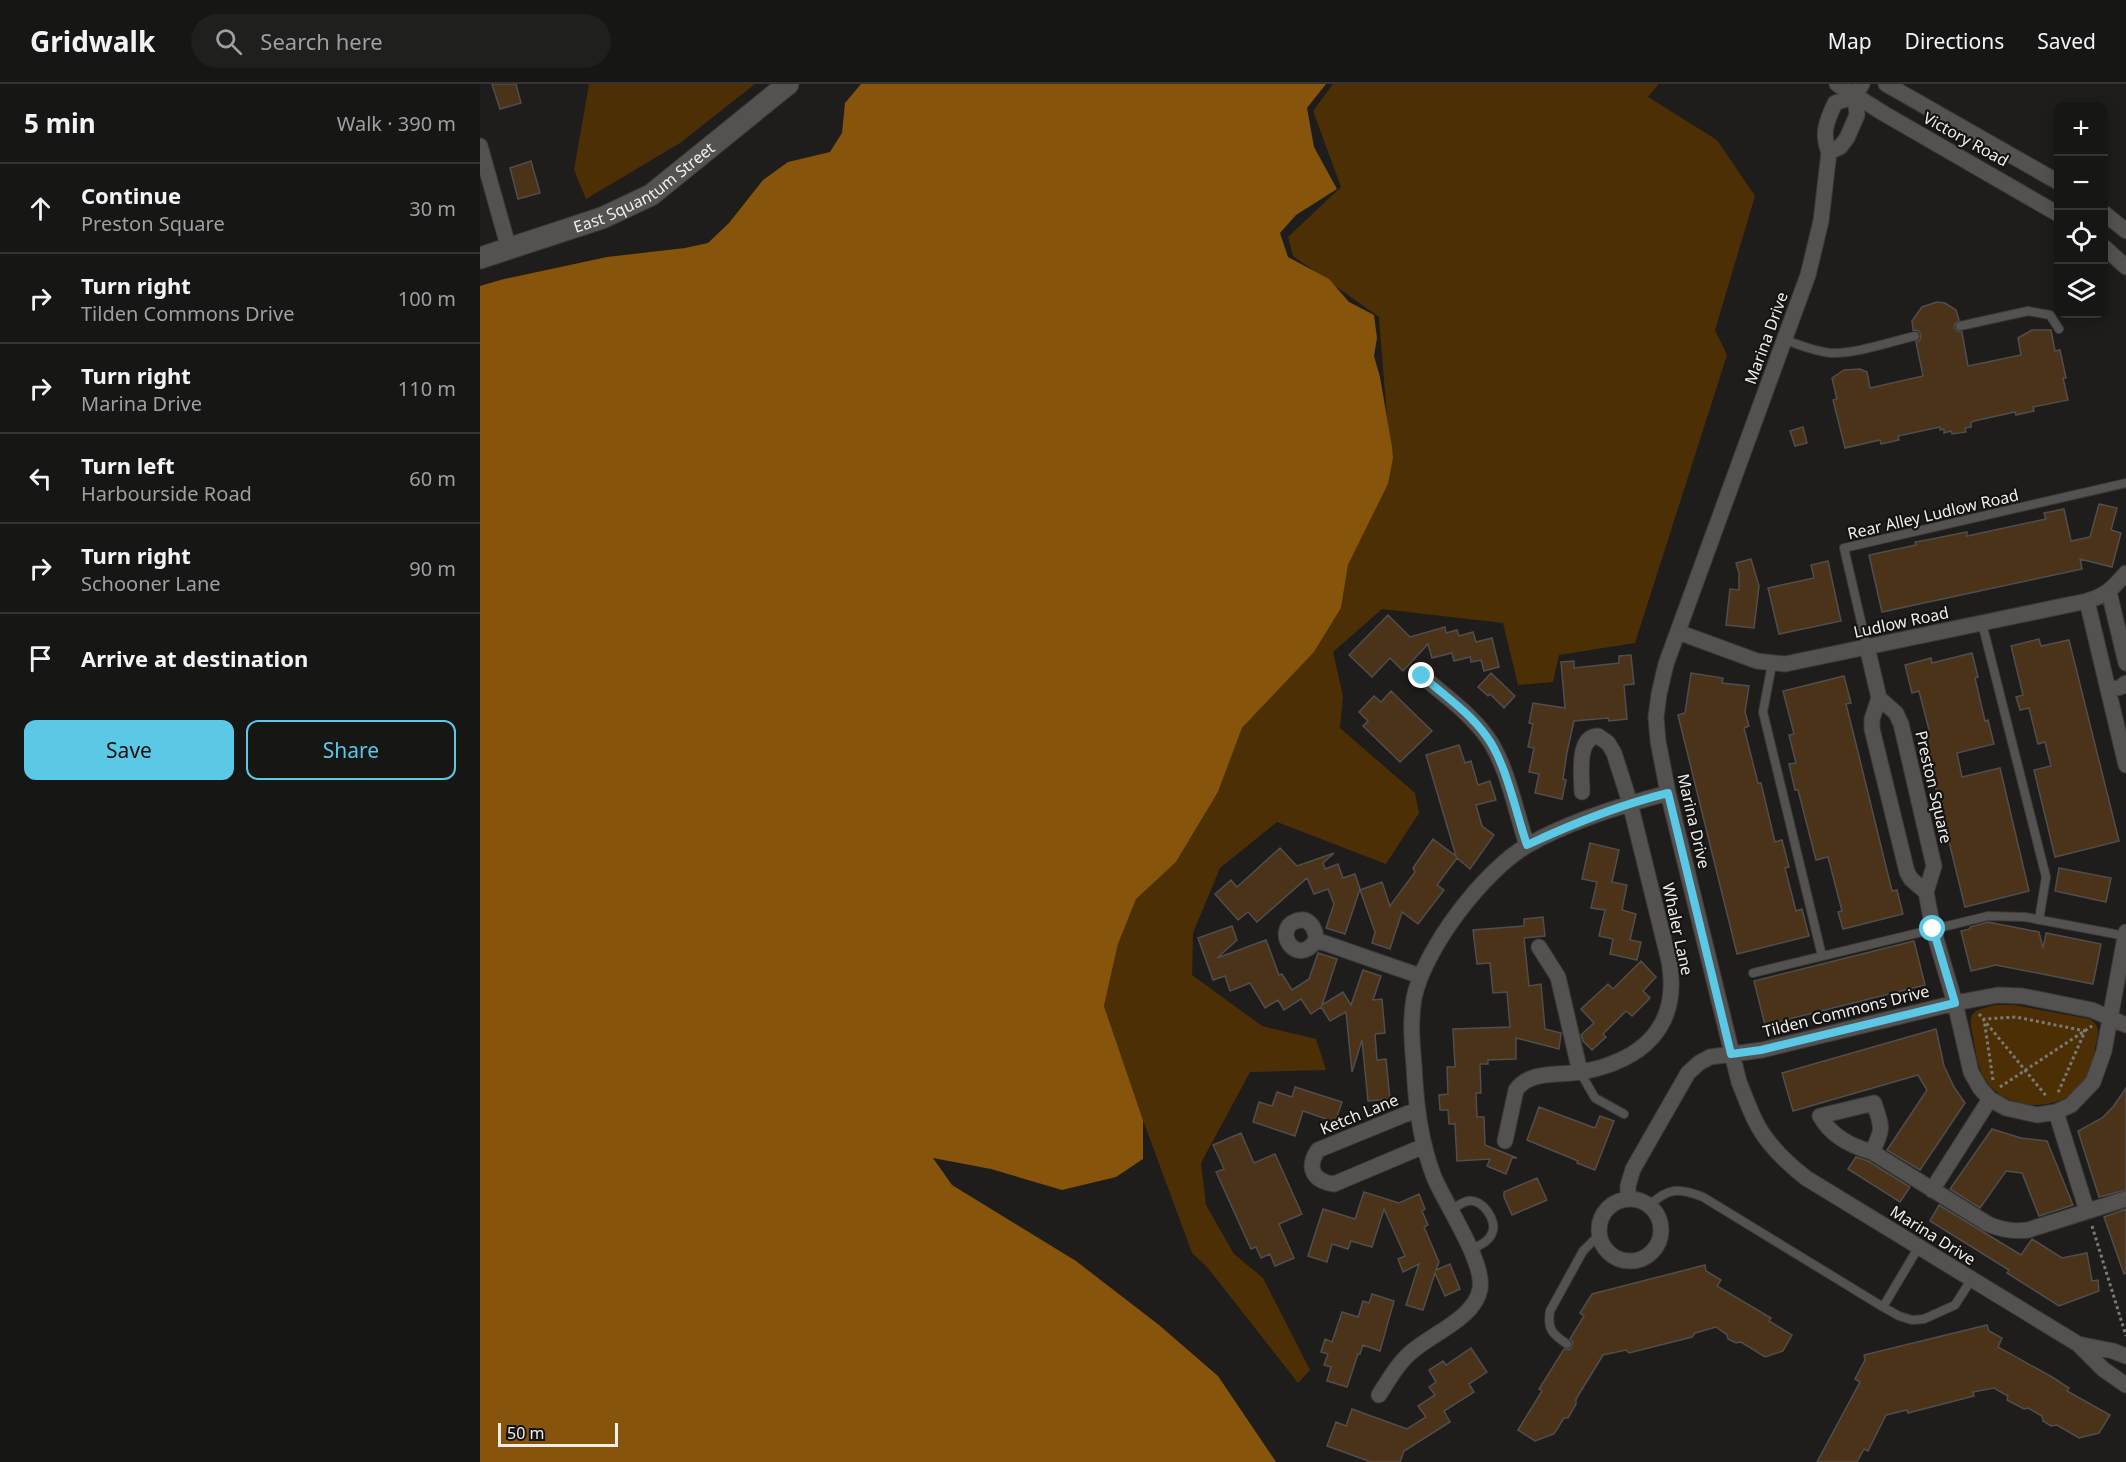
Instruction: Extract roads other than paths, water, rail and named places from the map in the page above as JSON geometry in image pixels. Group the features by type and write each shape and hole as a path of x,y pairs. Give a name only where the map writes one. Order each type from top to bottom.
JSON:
{"street":[{"name":"East Squantum Street","path":"480,258 602,218 651,195 788,84"},
{"name":"Victory Road","path":"1838,84 1859,90 2054,212"},
{"name":"Victory Road","path":"1886,84 2054,180"},
{"path":"1829,152 1840,147 1854,123 1859,90"},
{"name":"Marina Drive","path":"1859,90 1835,103 1825,128 1825,142 1829,152 1818,238 1808,275 1666,664 1656,717 1668,793 1738,1082 1758,1126 1789,1164 1806,1178 2078,1344 2103,1369 2126,1385"},
{"path":"480,146 509,249"},
{"path":"2108,217 2126,231"},
{"path":"2108,251 2126,267"},
{"name":"Ludlow Road","path":"1678,632 1757,661 1785,664 2102,597 2126,573"},
{"path":"2109,592 2126,663"},
{"path":"2087,601 2126,765"},
{"path":"1867,647 1878,698 1872,719 1872,729 1907,872 1911,879 1926,891"},
{"path":"1422,676 1473,721 1486,736 1501,764 1527,845"},
{"path":"2109,690 2126,683"},
{"name":"Preston Square","path":"1878,698 1896,713 1901,724 1934,866 1926,891 1933,929 1955,1003 1971,1072 1980,1088 1990,1099"},
{"name":"Whaler Lane","path":"1505,1141 1516,1090 1520,1084 1526,1079 1580,1072 1623,1060 1646,1044 1662,1026 1670,1002 1672,990 1670,969 1630,803 1614,753 1608,743 1598,736 1589,739 1583,748 1582,792"},
{"path":"1379,1395 1397,1366 1410,1352 1467,1312 1477,1300 1481,1287 1480,1274 1470,1250 1435,1178 1424,1146 1416,1110 1411,1022 1420,976 1433,949 1472,896 1500,867 1527,845 1558,830 1630,803 1668,793"},
{"path":"1932,1190 1990,1099 2021,1113 2037,1115 2056,1112 2071,1105 2093,1082 2104,1051 2103,1020 2126,935"},
{"path":"1316,940 1420,976"},
{"path":"1539,946 1558,977 1580,1072"},
{"name":"Tilden Commons Drive","path":"1628,1199 1628,1186 1633,1168 1688,1073 1710,1057 1761,1050 1955,1003 1998,995 2022,996 2092,1010 2103,1020 2126,1024"},
{"name":"Tilden Commons Drive","path":"2103,1020 2126,1014"},
{"name":"Ketch Lane","path":"1416,1110 1318,1150 1313,1158 1312,1168 1316,1177 1323,1182 1334,1184 1424,1146"},
{"path":"2056,1112 2087,1211"},
{"path":"1872,1152 1988,1224 2003,1230 2017,1232 2028,1230 2126,1199"},
{"path":"1628,1199 1639,1200 1649,1206 1658,1217 1661,1233 1657,1246 1649,1255 1638,1260 1627,1261 1612,1256 1603,1246 1599,1235 1600,1221 1607,1209 1616,1202 1628,1199"},
{"name":"Marina Drive","path":"2078,1344 2126,1356"}],"lane":[{"path":"1960,326 2028,311 2050,315 2059,329"},
{"path":"1785,340 1813,350 1831,353 1915,336"},
{"name":"Rear Alley Ludlow Road","path":"1867,647 1844,548 2126,483"},
{"path":"1982,623 2046,877 2039,920"},
{"path":"1772,664 1763,712 1822,956"},
{"path":"1753,973 1988,916 2007,915 2126,935"},
{"path":"1580,1072 1595,1098 1624,1114"},
{"path":"1649,1206 1668,1191 1678,1190 1703,1197 1883,1307 1912,1320 1924,1319 1955,1305 1971,1280"},
{"path":"1451,1210 1467,1201 1477,1202 1484,1206 1494,1226 1487,1241 1470,1250"},
{"path":"1567,1344 1551,1330 1548,1321 1550,1311 1583,1251 1599,1235"},
{"path":"1883,1307 1918,1248"}]}
